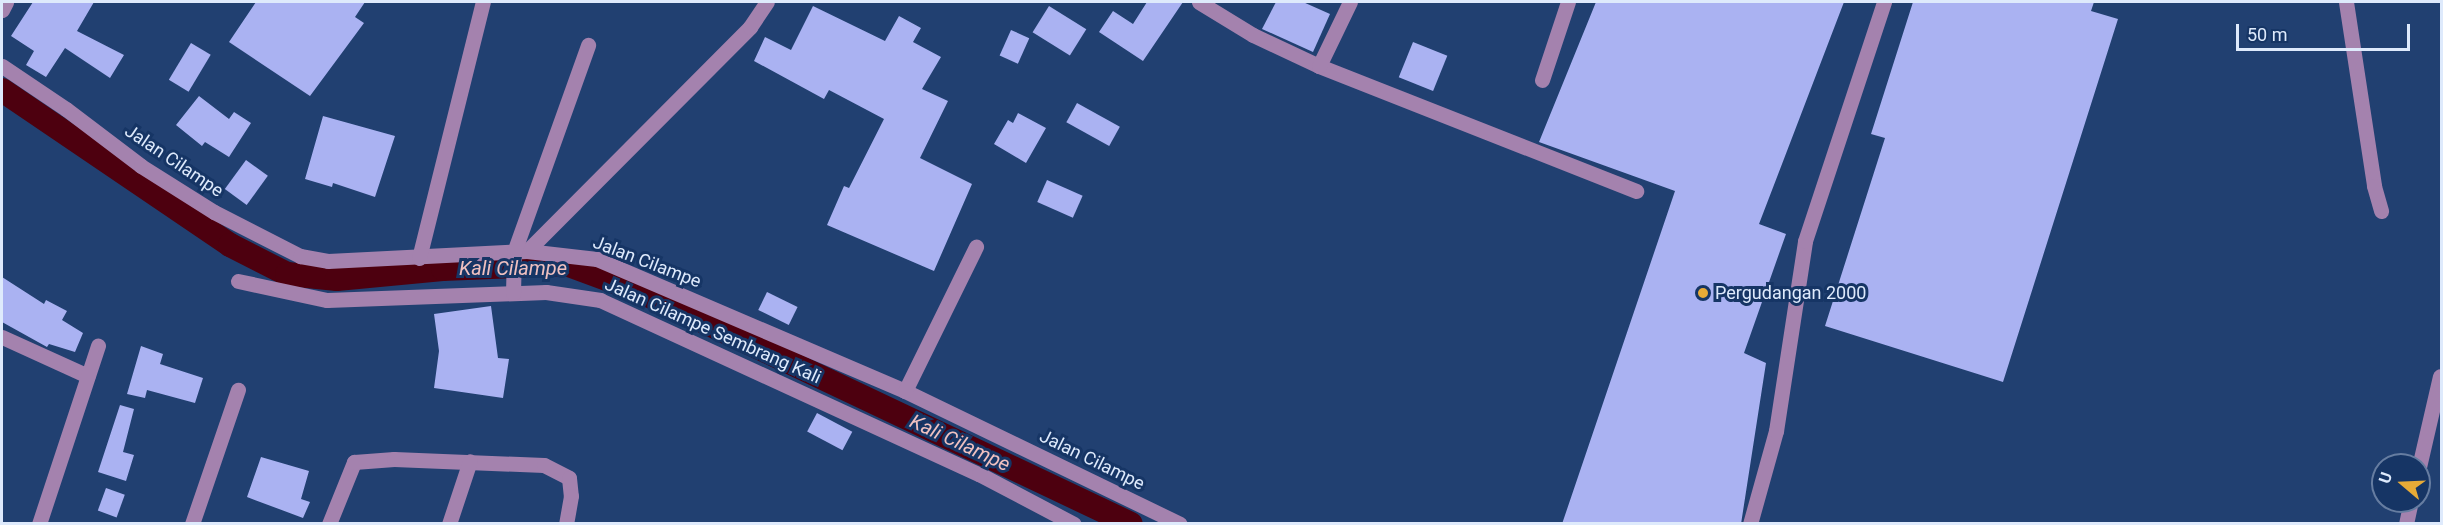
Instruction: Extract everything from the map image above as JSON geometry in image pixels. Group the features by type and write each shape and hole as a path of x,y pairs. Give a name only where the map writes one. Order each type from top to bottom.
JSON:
{"street":[{"path":"2,10 6,2"},
{"path":"419,258 483,2"},
{"path":"520,251 750,27 767,2"},
{"path":"1199,2 1253,35 1319,66 1636,191"},
{"path":"1319,66 1350,2"},
{"path":"1542,80 1568,2"},
{"path":"1750,524 1776,431 1805,241 1884,2"},
{"path":"2346,2 2374,186 2381,211"},
{"path":"513,293 520,251 588,45"},
{"name":"Jalan Cilampe","path":"2,66 150,172 214,212 300,256 328,261 520,251 597,259 905,391 1180,524"},
{"path":"905,391 976,247"},
{"name":"Jalan Cilampe Sembrang Kali","path":"238,281 327,300 513,293 574,293 600,300 979,474 1074,524"},
{"path":"2,337 88,375"},
{"path":"39,524 98,346"},
{"path":"2422,453 2440,376"},
{"path":"192,524 238,390"},
{"path":"448,524 470,460"},
{"path":"329,524 354,462 470,460 544,465 560,472 569,478 571,496 566,524"}],"building":[{"path":"33,2 94,2 77,31 124,55 110,78 65,48 46,77 26,65 34,51 11,36"},
{"path":"256,2 365,2 355,17 364,23 310,96 229,42"},
{"path":"1147,2 1183,2 1143,61 1099,32 1113,11 1133,24"},
{"path":"1276,2 1303,2 1330,14 1313,52 1262,29"},
{"name":"Pergudangan 2000","path":"1596,2 1844,2 1759,224 1786,234 1744,353 1766,363 1741,524 1562,524 1675,191 1539,142"},
{"name":"Pergudangan 2000","path":"1913,2 2094,2 2091,11 2118,19 2003,382 1825,326 1885,138 1871,134"},
{"path":"813,6 885,41 899,16 921,28 913,42 941,57 922,89 948,101 920,158 972,184 934,271 827,225 844,186 849,188 884,119 829,90 824,99 754,61 765,37 791,50"},
{"path":"1049,6 1086,29 1070,56 1033,32"},
{"path":"1011,30 1029,38 1018,64 1000,56"},
{"path":"1413,42 1447,56 1433,91 1399,77"},
{"path":"191,43 211,55 189,92 169,80"},
{"path":"199,96 229,119 234,112 251,123 229,157 205,142 202,146 176,125"},
{"path":"1077,103 1120,127 1109,146 1066,122"},
{"path":"1018,113 1046,128 1026,163 994,144 1008,120 1013,123"},
{"path":"323,116 395,136 375,197 333,183 332,187 305,179"},
{"path":"246,160 268,176 247,205 225,189"},
{"path":"1047,180 1083,196 1073,218 1037,202"},
{"path":"2,277 44,304 46,300 67,311 62,320 83,333 75,352 49,344 47,347 2,322"},
{"path":"767,292 798,307 789,325 758,310"},
{"path":"491,306 498,358 509,359 503,398 434,388 439,351 434,314"},
{"path":"141,346 163,354 160,364 203,378 195,403 147,390 145,398 127,394"},
{"path":"120,405 134,409 123,452 134,455 126,481 98,472"},
{"path":"817,413 852,432 842,450 807,432"},
{"path":"261,457 309,471 301,499 310,502 303,518 247,497"},
{"path":"106,488 125,495 117,517 98,511"}],"waterway":[{"name":"Kali Cilampe","path":"2,90 230,245 287,274 337,279 443,269 566,264 639,291 1131,524"}],"place":[{"name":"Pergudangan 2000","path":"1703,293"}]}
